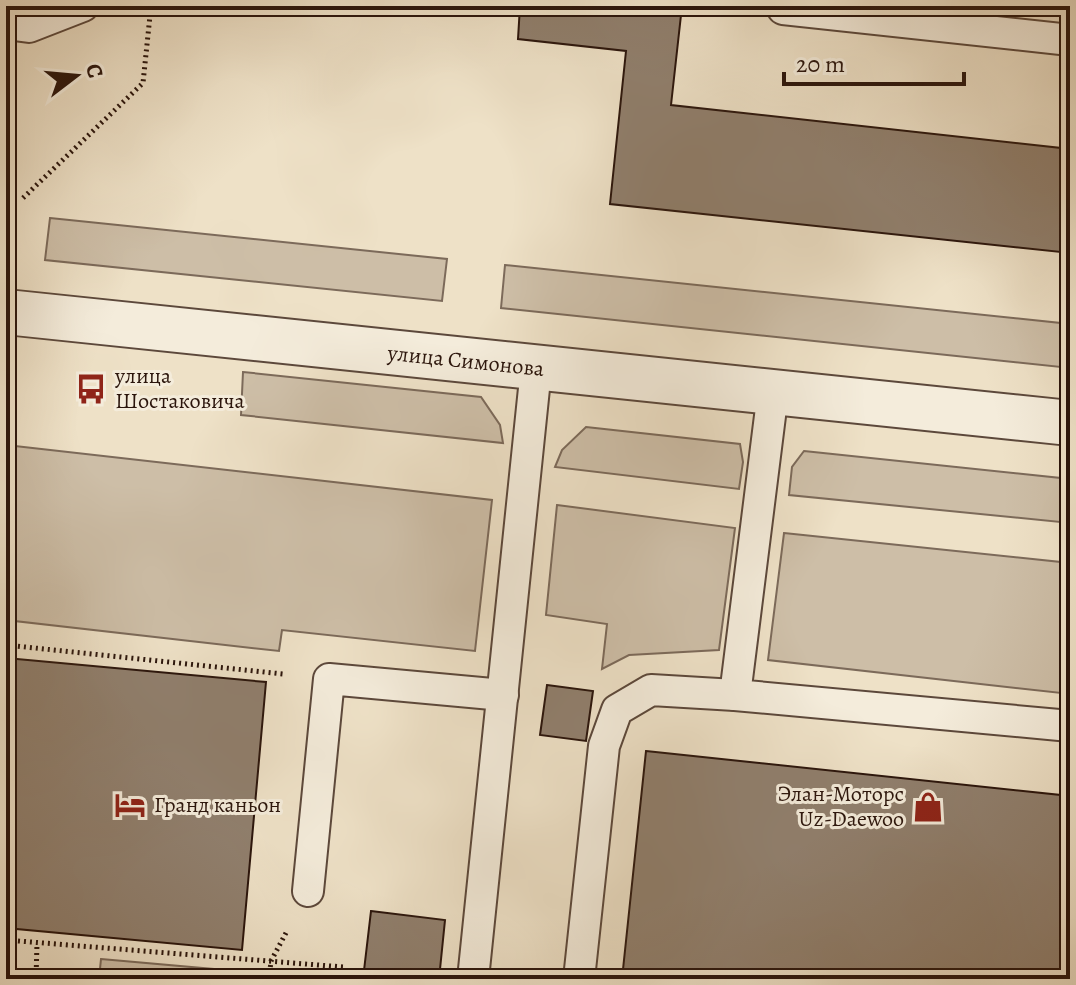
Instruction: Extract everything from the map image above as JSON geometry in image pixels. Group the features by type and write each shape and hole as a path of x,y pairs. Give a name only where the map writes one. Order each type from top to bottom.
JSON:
{"street":[{"name":"улица Симонова","path":"6,312 1070,423"}],"lane":[{"path":"6,24 29,27 83,6"},
{"path":"783,6 783,9 1070,40"},
{"path":"473,979 536,369"},
{"path":"735,695 773,392"},
{"path":"308,891 329,679 503,695"},
{"path":"579,979 604,746 617,710 651,690 1070,726"}],"path":[{"path":"23,198 143,83 151,6"},
{"path":"6,645 329,679"},
{"path":"6,940 343,967 342,979"},
{"path":"36,979 37,943"}],"shaded area":[{"path":"50,218 447,259 442,301 45,260"},
{"path":"505,265 1070,324 1070,368 501,308"},
{"path":"243,372 481,397 500,425 503,443 241,415"},
{"path":"586,427 740,444 743,462 739,489 555,467 562,450"},
{"path":"6,445 492,500 475,651 282,630 279,651 6,620"},
{"path":"804,451 1070,479 1070,523 789,495 792,467"},
{"path":"557,505 735,528 719,650 629,655 602,669 607,624 546,615"},
{"path":"784,533 1070,563 1070,694 768,660"},
{"path":"101,959 236,971 236,979 99,979"}],"building":[{"path":"520,6 682,6 671,105 1070,149 1070,253 610,204 626,51 518,39"},
{"name":"Гранд каньон","path":"6,658 266,682 242,950 6,928"},
{"path":"547,685 593,691 586,741 540,735"},
{"path":"646,751 1070,796 1070,979 622,979"},
{"path":"371,911 445,920 439,979 363,979"}],"place":[{"name":"улица Шостаковича","path":"91,389"},
{"name":"Гранд каньон","path":"130,805"},
{"name":"Элан-Моторс Uz-Daewoo","path":"928,807"}]}
